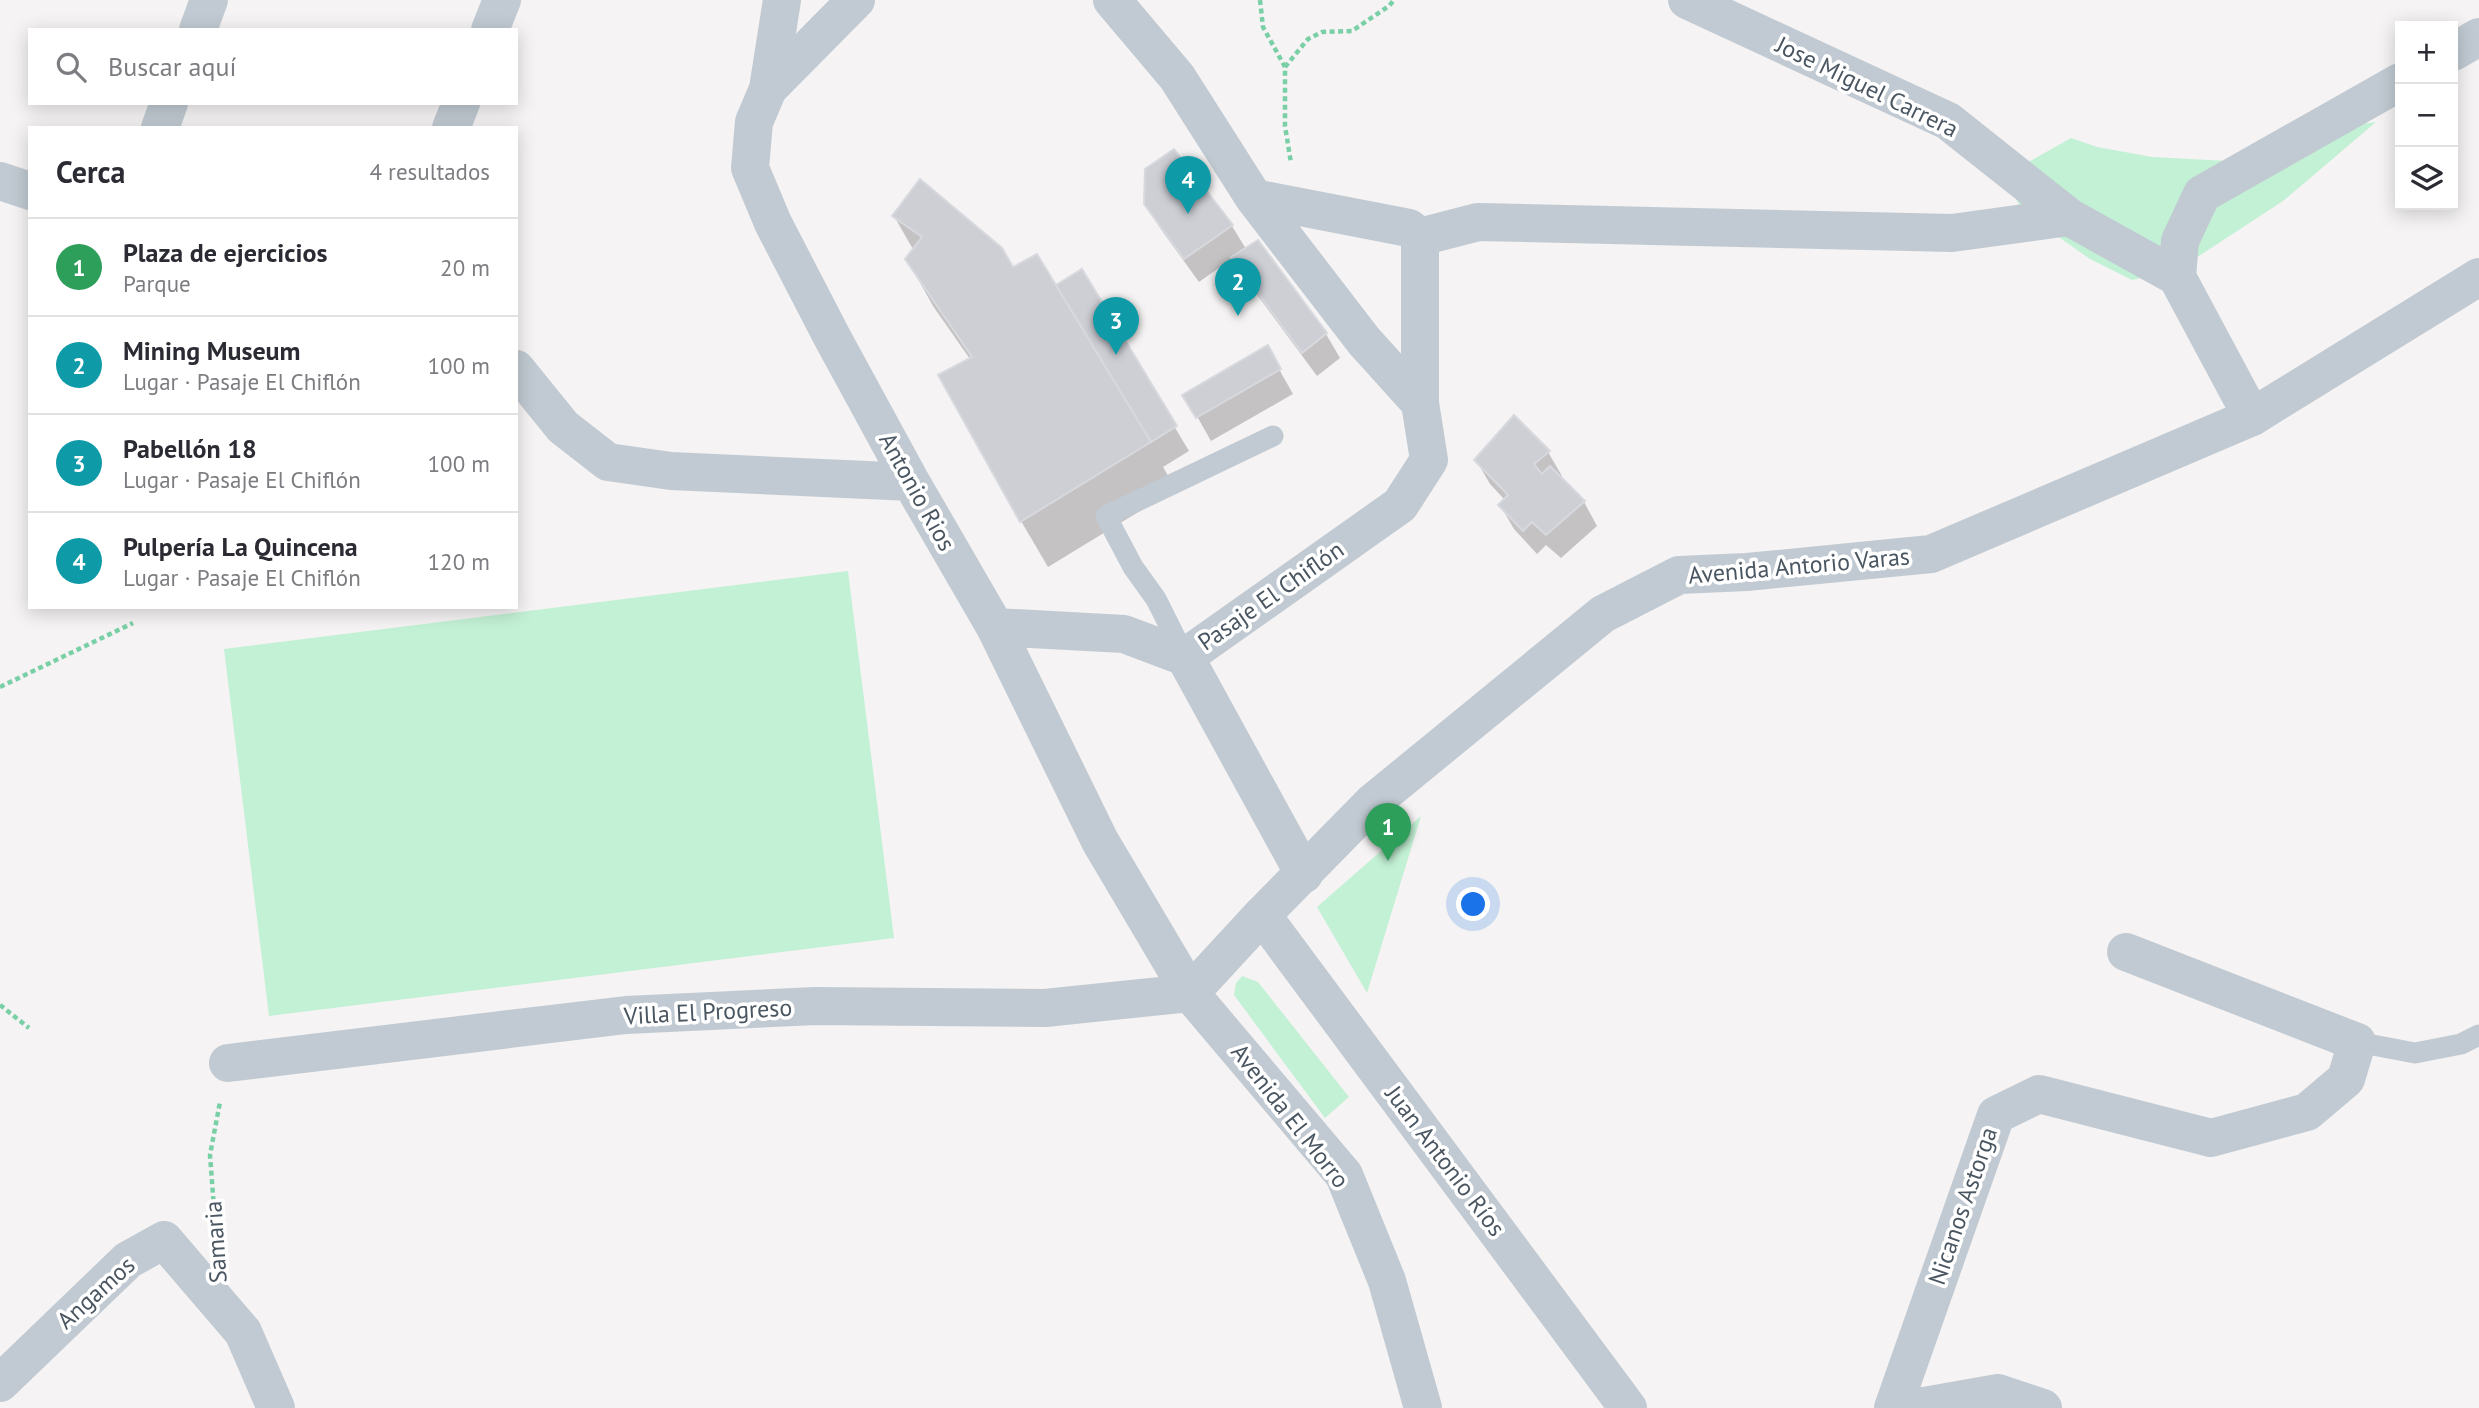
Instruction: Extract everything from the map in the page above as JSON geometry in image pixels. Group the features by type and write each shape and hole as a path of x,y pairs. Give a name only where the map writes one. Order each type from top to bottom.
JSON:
{"street":[{"path":"199,28 209,0"},
{"path":"491,28 502,0"},
{"path":"768,89 782,0"},
{"name":"Antonio Rios","path":"856,0 768,89 754,122 750,168 773,223 911,482 995,628 1100,841 1190,993"},
{"path":"1111,0 1177,77 1254,198 1364,341 1420,402"},
{"name":"Jose Miguel Carrera","path":"1687,0 1948,121 2068,217 2177,277"},
{"path":"2458,49 2479,37"},
{"path":"2252,417 2177,277 2180,241 2203,194 2396,84"},
{"path":"161,126 168,105"},
{"path":"452,126 460,105"},
{"path":"0,181 28,190"},
{"path":"1254,198 1409,228 1420,237 1478,222 1952,233 2068,217"},
{"name":"Pasaje El Chiflón","path":"1304,874 1185,657 1400,505 1429,460 1420,402 1420,237"},
{"name":"Avenida Antorio Varas","path":"1190,993 1372,803 1603,614 1679,575 1747,572 1931,554 2252,417 2479,277"},
{"path":"518,371 563,427 608,462 671,471 911,482"},
{"path":"995,628 1124,634 1185,657"},
{"name":"Juan Antonio Ríos","path":"1262,915 1628,1408"},
{"path":"2126,952 2357,1042"},
{"name":"Villa El Progreso","path":"228,1063 626,1015 815,1006 1045,1008 1190,993"},
{"name":"Avenida El Morro","path":"1190,993 1344,1175 1387,1281 1423,1408"},
{"name":"Nicanos Astorga","path":"1893,1408 1996,1115 2039,1094 2210,1138 2307,1112 2346,1079 2357,1042"},
{"name":"Angamos","path":"0,1383 128,1260 164,1240 221,1306"},
{"name":"Samaria","path":"221,1306 243,1332 276,1408"},
{"path":"1913,1408 1999,1400 2043,1408"}],"lane":[{"path":"1185,657 1156,598 1133,567 1106,516 1273,436"},
{"path":"2357,1042 2415,1053 2461,1044 2479,1035"}],"path":[{"path":"1260,0 1263,27 1285,67 1285,127 1293,171"},
{"path":"1285,67 1308,39 1322,32 1352,31 1390,6 1394,0"},
{"path":"0,687 133,623"},
{"path":"0,1005 29,1028"},
{"name":"Samaria","path":"216,1237 210,1155 228,1063"}],"green space":[{"path":"2376,122 2283,201 2179,269 2132,280 2090,259 2023,212 2004,176 2071,138 2097,147 2152,157 2227,161 2296,133"},
{"path":"848,571 894,938 269,1016 224,649"},
{"path":"1421,816 1367,993 1317,907"},
{"path":"1242,976 1258,982 1349,1097 1325,1118 1234,995 1236,983"}],"building":[{"path":"1174,149 1233,225 1184,259 1144,204 1145,169"},
{"path":"920,179 1002,248 1013,267 1037,254 1151,442 1020,522 938,375 972,357 905,259 922,237 892,216"},
{"path":"1258,240 1327,333 1302,353 1231,257"},
{"path":"1082,269 1177,426 1151,442 1056,285"},
{"path":"1268,345 1281,369 1196,418 1182,395"},
{"path":"1514,415 1550,451 1534,464 1542,474 1550,466 1585,501 1546,535 1532,522 1523,531 1498,505 1508,495 1474,460"}],"place":[{"name":"Pulpería La Quincena","path":"1188,214"},
{"name":"Mining Museum","path":"1238,316"},
{"name":"Pabellón 18","path":"1116,355"},
{"name":"Plaza de ejercicios","path":"1388,861"}]}
